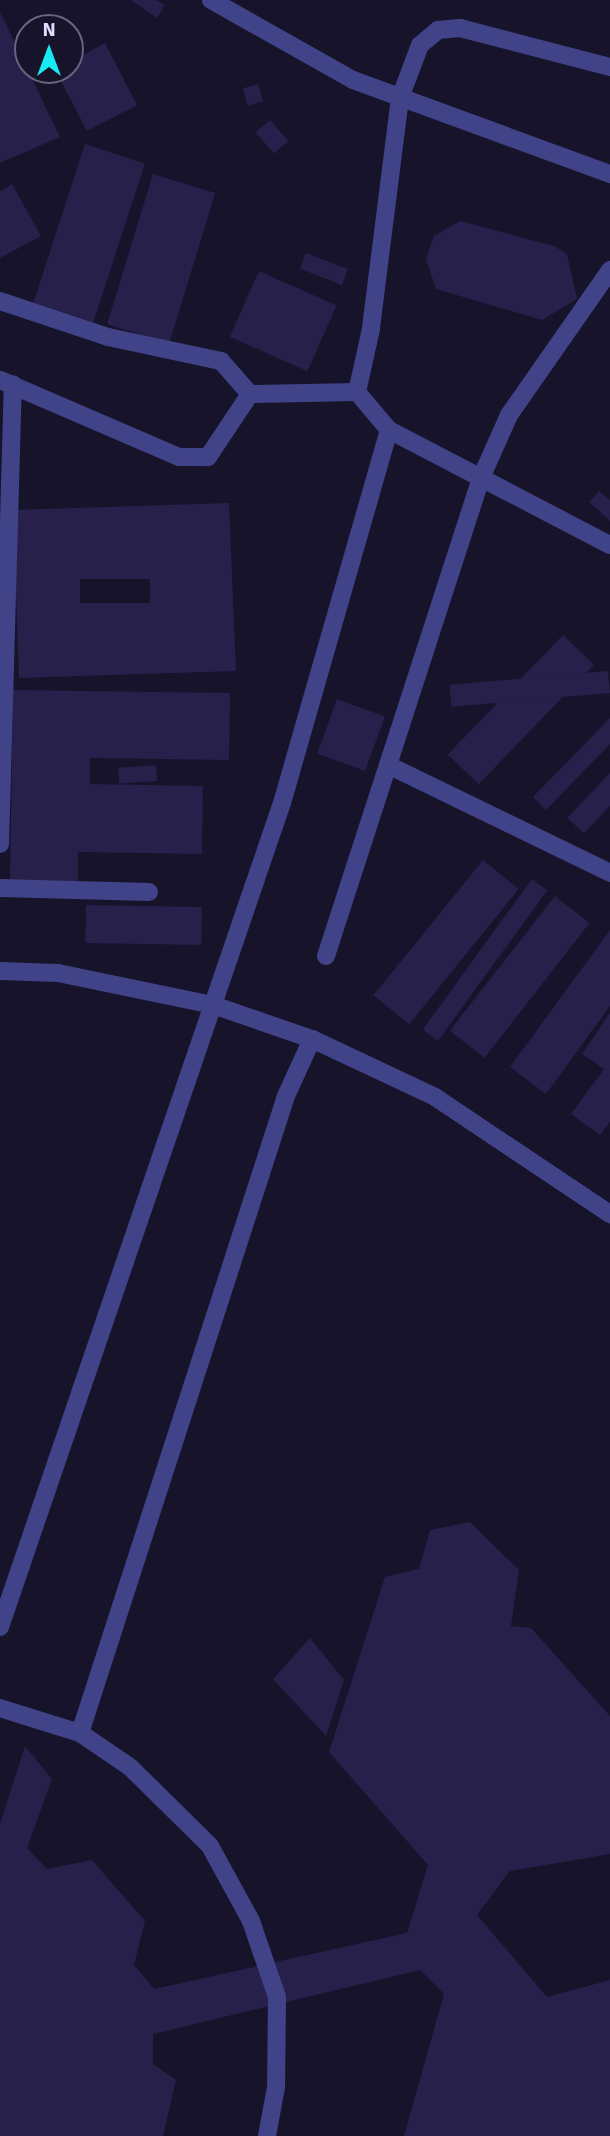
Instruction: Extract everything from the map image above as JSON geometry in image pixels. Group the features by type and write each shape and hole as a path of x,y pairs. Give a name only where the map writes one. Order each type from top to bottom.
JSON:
{"street":[{"path":"211,0 354,80 610,174"},
{"path":"357,392 371,329 400,98 420,45 438,30 483,33 610,67"},
{"path":"326,956 390,766 481,478 509,415 610,270"},
{"path":"0,301 108,337 221,361 250,394 357,392"},
{"path":"0,844 7,382 179,457 208,457 250,394"},
{"path":"357,392 389,430 610,545"},
{"path":"0,1627 282,803 389,430"},
{"path":"390,766 610,873"},
{"path":"0,888 149,892"},
{"path":"0,971 58,974 213,1005 313,1039 435,1097 610,1214"},
{"path":"80,1733 286,1096 313,1039"},
{"path":"0,1708 80,1733 130,1767 210,1846 251,1921 277,1997 276,2087 267,2136"}],"building":[{"path":"131,0 156,0 165,5 157,18"},
{"path":"0,12 14,41 14,84 35,84 60,137 0,163"},
{"path":"105,43 137,105 87,131 62,84 84,84 84,54"},
{"path":"258,84 263,101 248,106 243,88"},
{"path":"270,120 288,141 274,154 256,132"},
{"path":"85,144 145,163 93,322 33,303"},
{"path":"153,174 215,193 169,343 107,324"},
{"path":"12,184 41,236 0,258 0,191"},
{"path":"460,221 554,246 567,254 577,299 542,320 436,289 426,259 434,236"},
{"path":"306,253 348,269 342,285 300,269"},
{"path":"259,271 337,306 307,371 230,337"},
{"path":"599,491 610,500 610,521 589,502"},
{"path":"229,503 236,671 19,678 13,510","holes":["80,579 150,579 150,603 80,603"]},
{"path":"563,635 594,665 479,784 448,754"},
{"path":"608,671 610,693 452,707 450,685"},
{"path":"13,690 230,693 229,760 90,758 90,784 203,786 202,854 78,852 78,881 10,880"},
{"path":"337,699 385,716 365,771 317,754"},
{"path":"610,718 610,744 546,810 533,797"},
{"path":"156,765 157,781 119,784 118,768"},
{"path":"610,773 610,806 584,833 567,818"},
{"path":"483,860 519,889 409,1024 373,995"},
{"path":"532,879 547,890 438,1041 423,1029"},
{"path":"555,896 590,923 484,1058 450,1031"},
{"path":"86,905 202,907 201,945 85,943"},
{"path":"610,930 610,1006 546,1094 510,1067"},
{"path":"610,1013 610,1122 600,1135 571,1114 604,1069 582,1054"},
{"path":"470,1522 519,1570 511,1626 531,1628 610,1716 610,1854 510,1871 477,1915 547,1997 610,1980 610,2136 404,2136 444,1994 420,1970 153,2034 153,2064 176,2080 163,2136 0,2136 0,1824 25,1746 52,1779 27,1848 47,1869 92,1860 145,1921 134,1965 154,1989 407,1933 428,1865 329,1752 385,1577 419,1569 430,1530"},
{"path":"310,1638 344,1680 326,1736 273,1679"}]}
